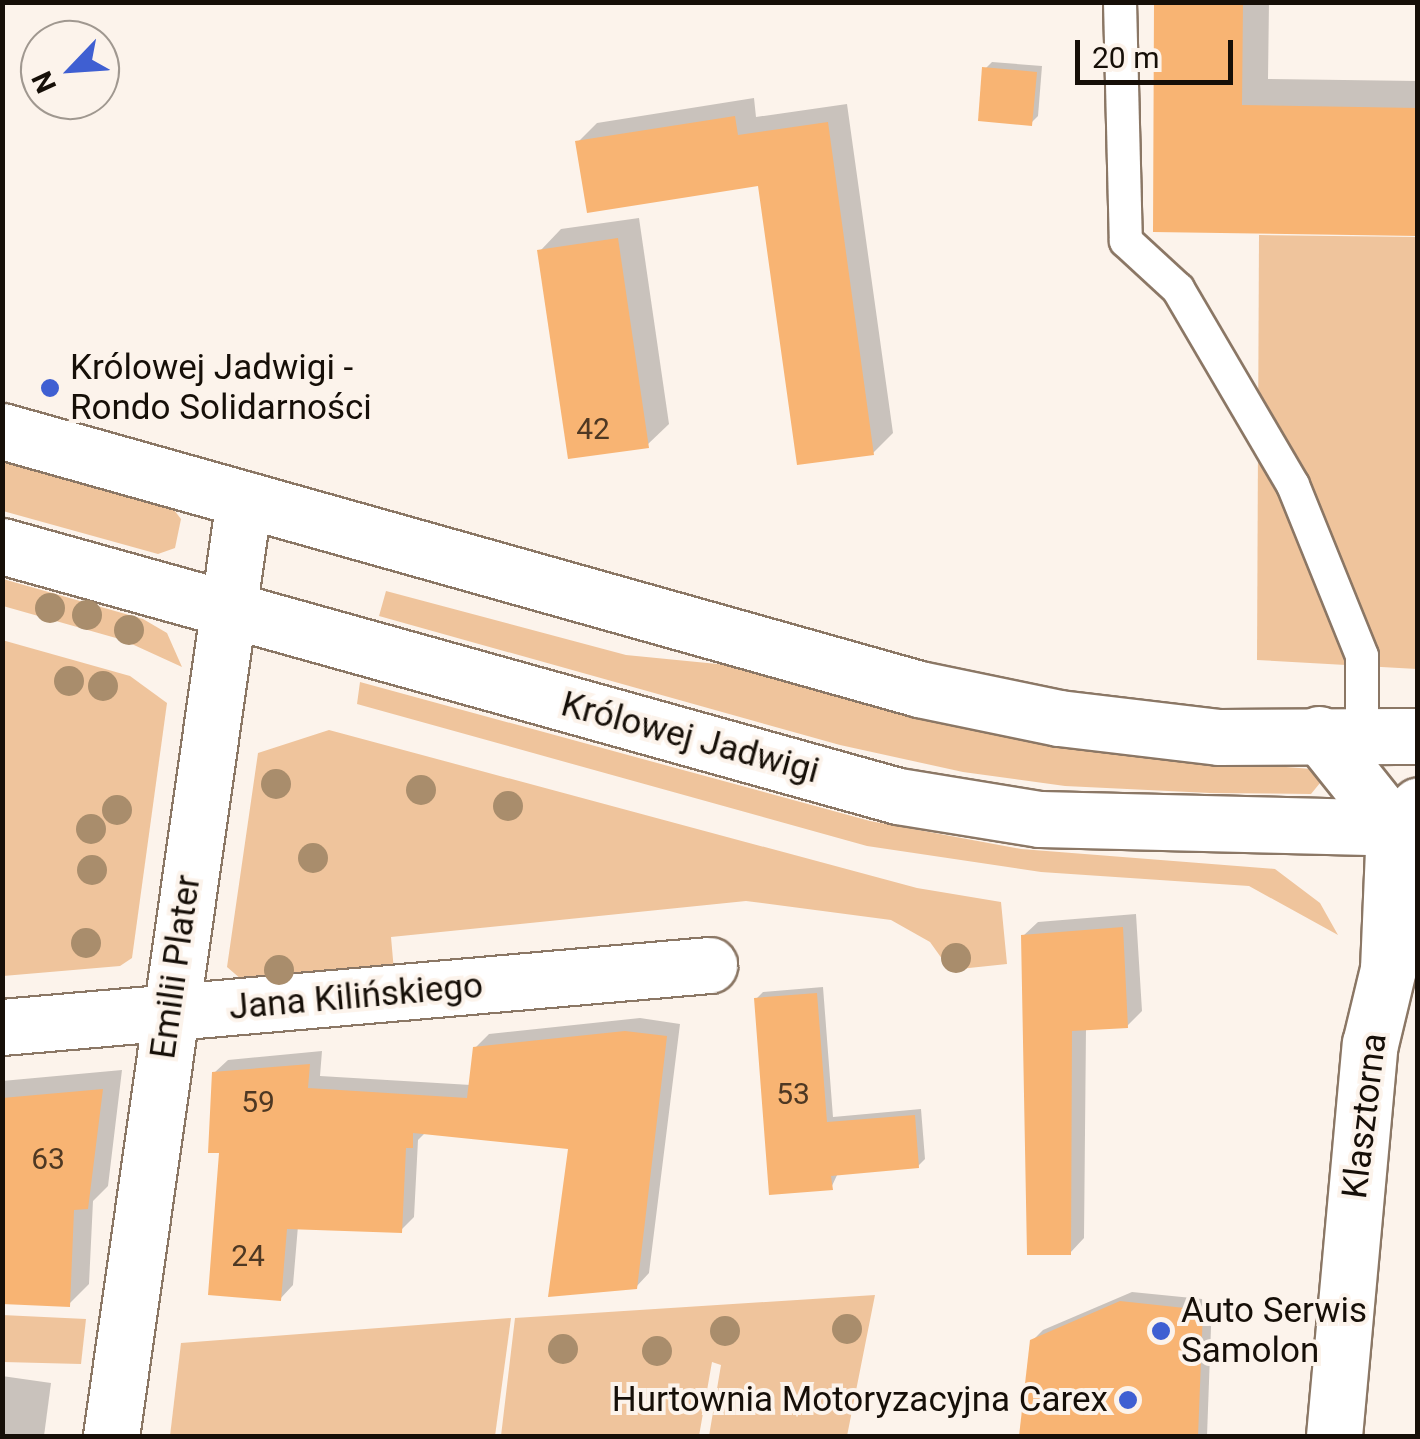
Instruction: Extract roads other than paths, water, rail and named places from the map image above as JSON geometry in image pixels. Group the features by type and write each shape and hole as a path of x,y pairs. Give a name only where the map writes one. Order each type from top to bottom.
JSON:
{"main road":[{"path":"2,431 918,689 1060,718 1220,736 1418,736"},
{"name":"Emilii Plater","path":"111,1436 224,605 244,499"},
{"name":"Królowej Jadwigi","path":"2,546 898,796 1040,820 1410,821"},
{"path":"1341,734 1410,821"},
{"name":"Klasztorna","path":"1334,1436 1394,1045 1388,969 1410,821"},
{"name":"Jana Kilińskiego","path":"2,1027 709,965"}],"lane":[{"path":"1120,2 1126,241 1178,289 1292,485 1362,656 1341,734"}],"place":[{"name":"Królowej Jadwigi - Rondo Solidarności","path":"50,388"},
{"name":"Auto Serwis Samolon","path":"1161,1331"},
{"name":"Hurtownia Motoryzacyjna Carex","path":"1128,1400"}]}
